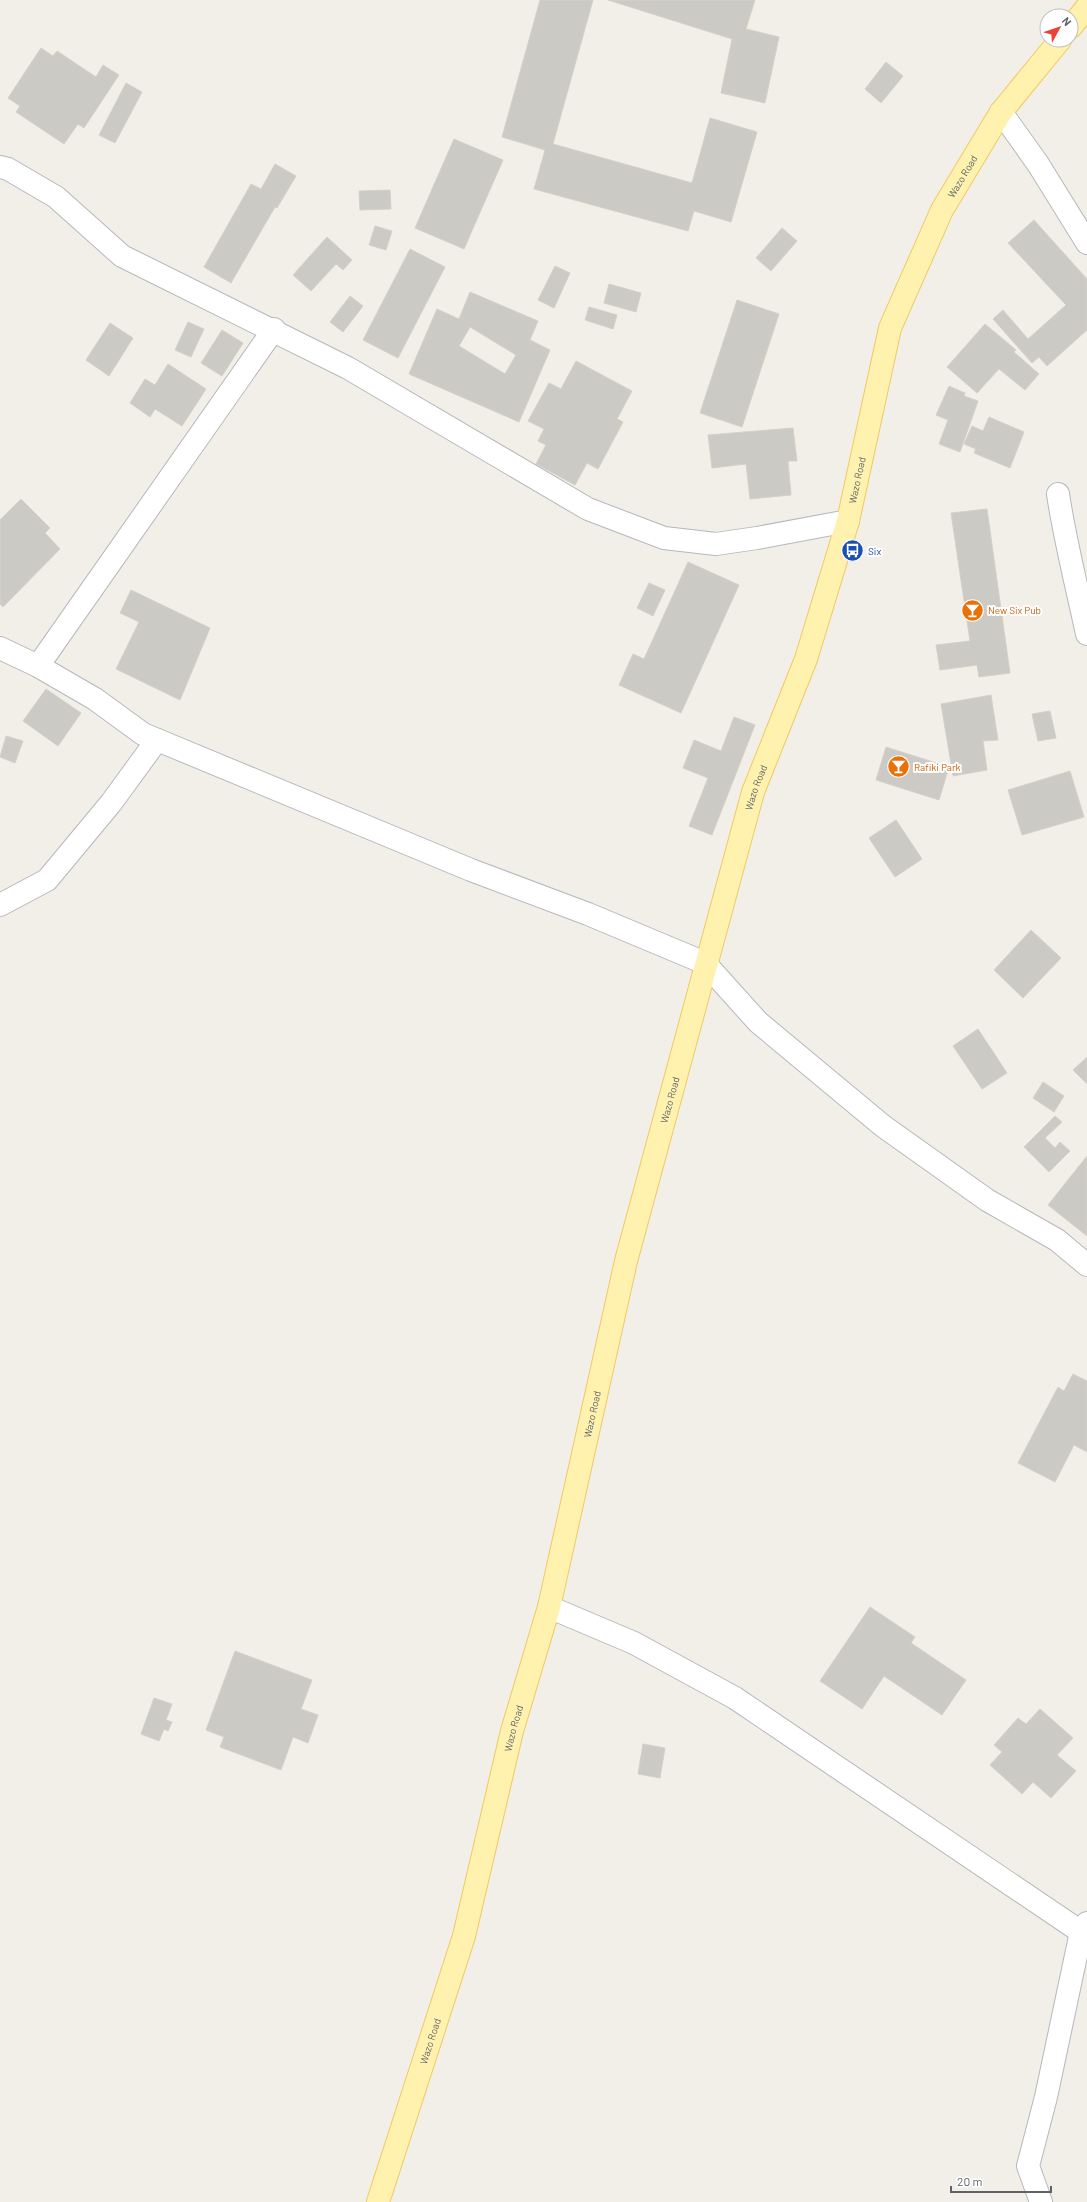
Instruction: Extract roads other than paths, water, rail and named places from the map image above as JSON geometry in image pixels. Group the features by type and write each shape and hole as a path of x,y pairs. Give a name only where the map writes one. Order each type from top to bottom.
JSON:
{"main road":[{"path":"1079,17 1087,7"},
{"name":"Wazo Road","path":"378,2202 464,1936 512,1731 549,1607 626,1261 705,964 753,792 806,659 848,521 890,328 942,210 1002,112 1054,48"}],"street":[{"path":"1002,112 1038,164 1087,243"},
{"path":"0,167 8,169 56,197 122,256 348,368 588,509 664,538 716,544 848,521"},
{"path":"38,666 274,330"},
{"path":"1058,494 1063,530 1074,568 1087,634"},
{"path":"0,648 38,666 95,699 143,734 291,794 471,870 588,914 705,964 758,1022 883,1126 987,1200 1057,1240 1087,1265"},
{"path":"0,905 47,880 111,803 157,740"},
{"path":"549,1607 634,1643 735,1698 1084,1928 1046,2097 1028,2166 1041,2202"}],"place":[{"name":"Six","path":"852,551"},
{"name":"New Six Pub","path":"973,610"},
{"name":"Rafiki Park","path":"898,767"}]}
